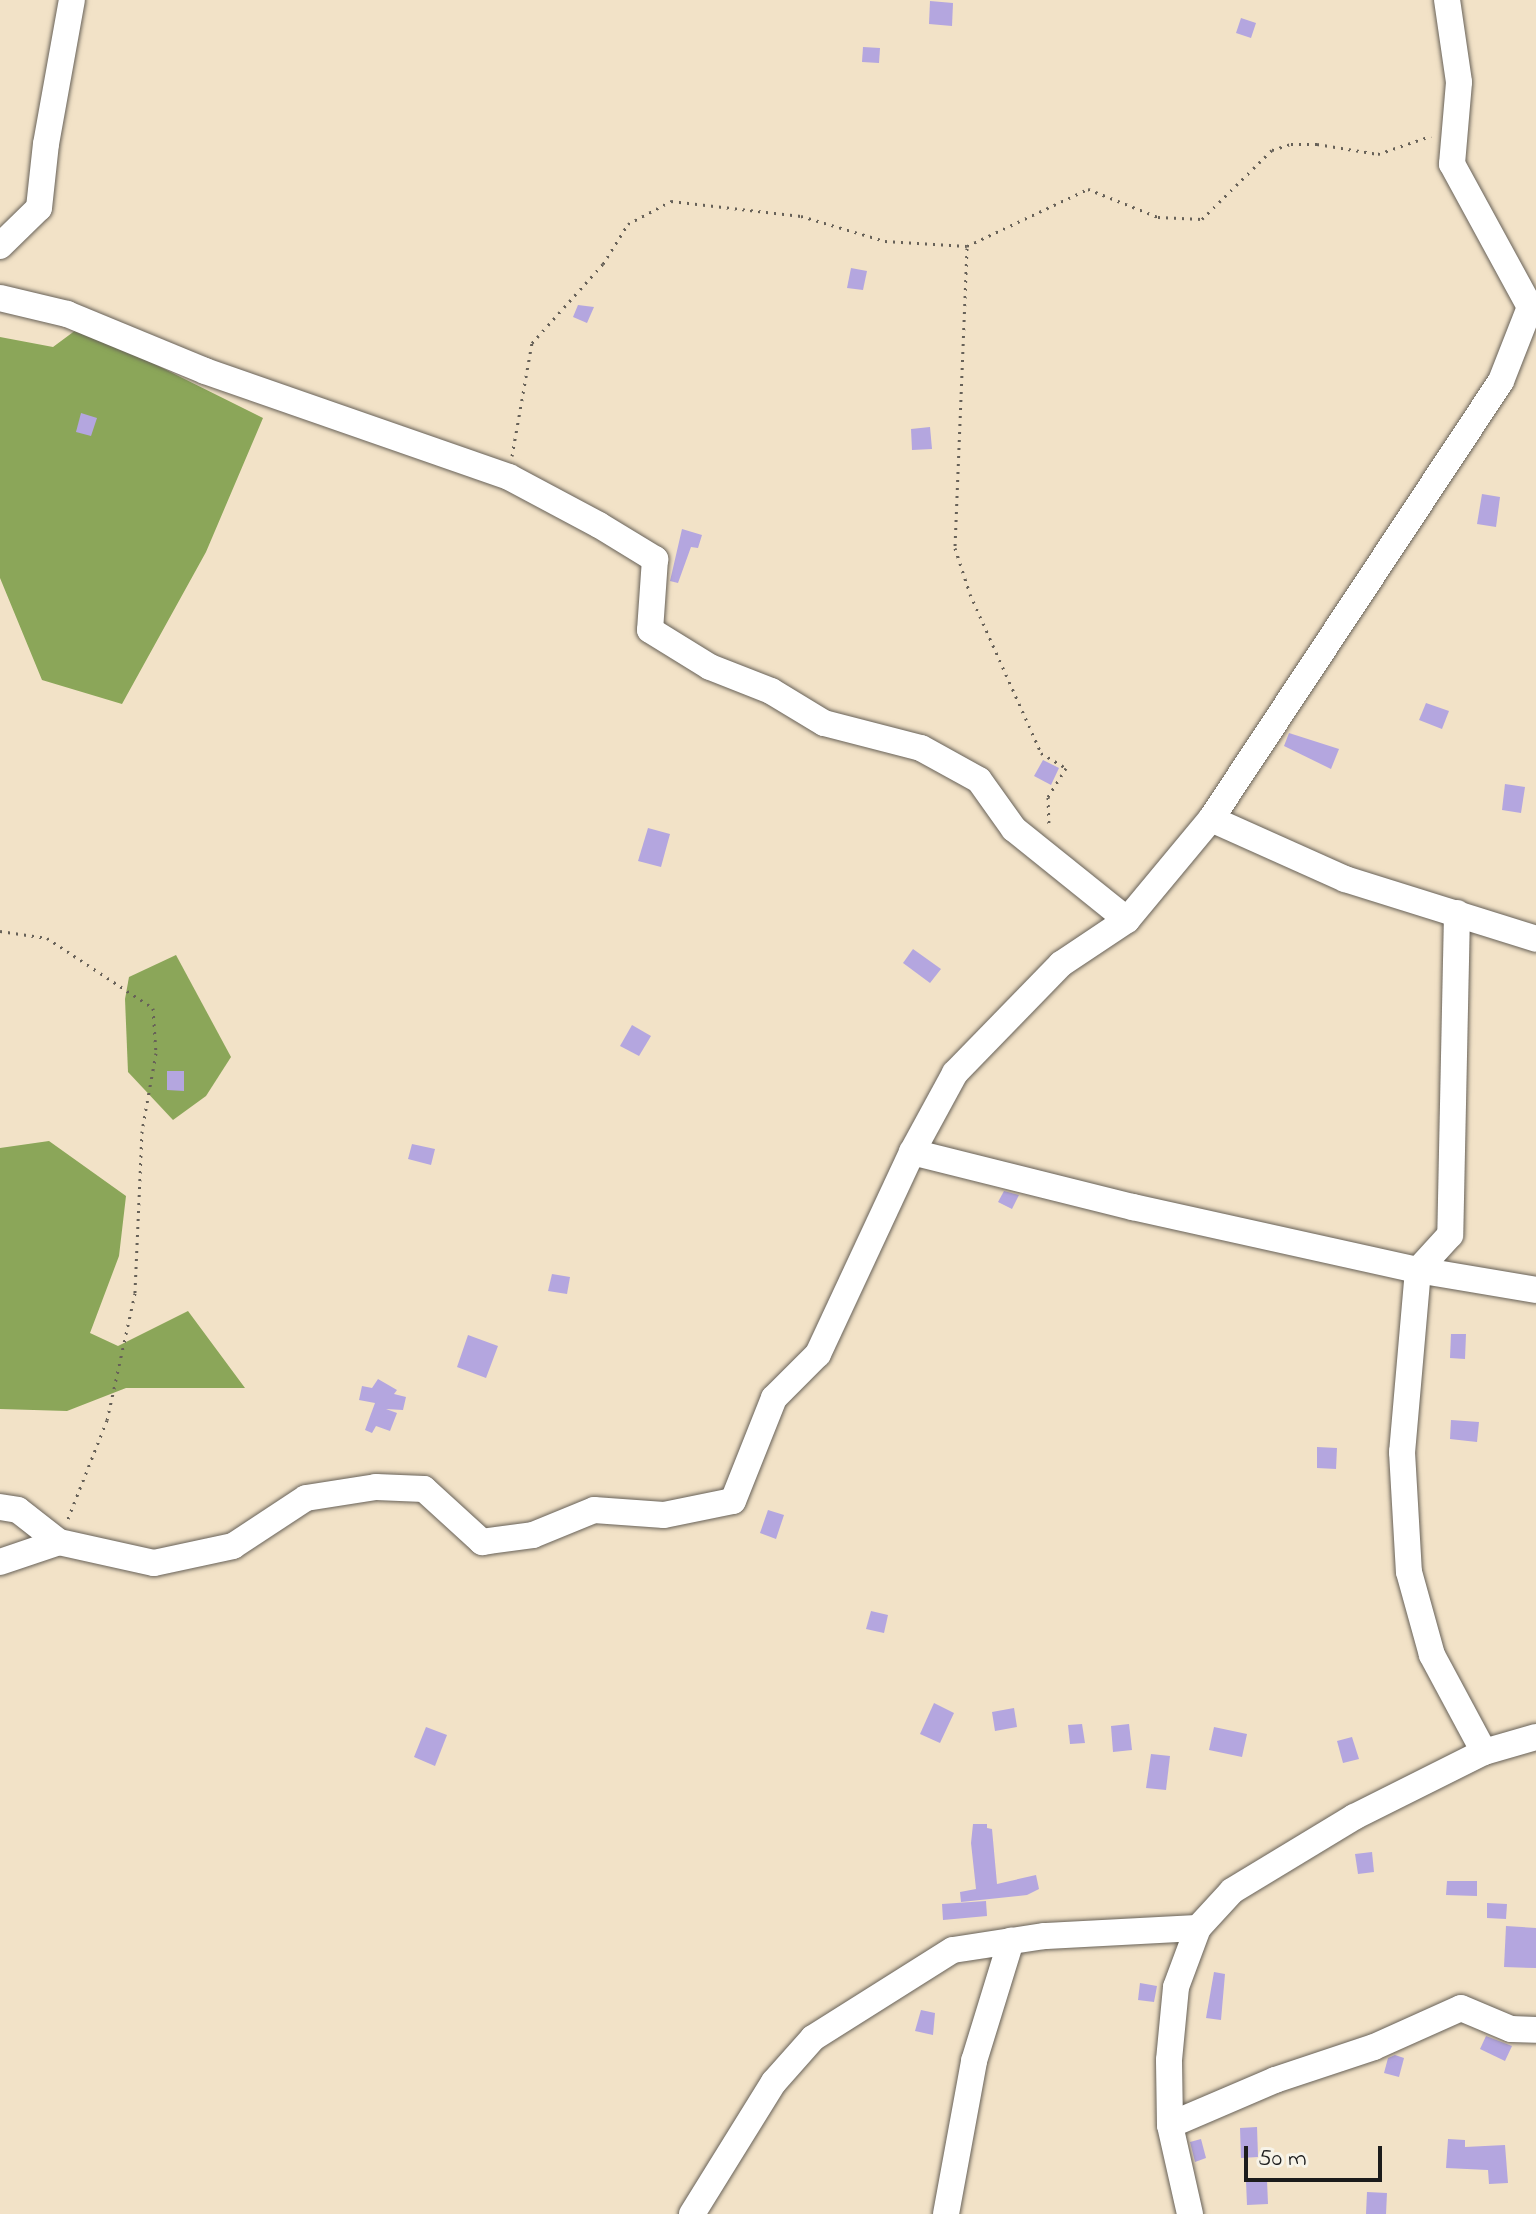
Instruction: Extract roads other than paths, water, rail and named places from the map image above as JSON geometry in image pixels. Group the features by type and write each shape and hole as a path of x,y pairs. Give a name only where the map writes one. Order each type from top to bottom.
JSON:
{"street":[{"path":"0,246 39,208 46,144 72,0"},
{"path":"0,1507 18,1510 59,1542 154,1563 233,1546 306,1498 376,1487 424,1489 482,1542 533,1535 594,1510 664,1515 733,1501 774,1398 818,1354 912,1152 955,1073 1061,964 1127,920 1211,819 1501,381 1533,311 1452,164 1459,82 1447,0"},
{"path":"0,298 67,314 205,371 509,477 655,559 650,630 710,667 771,691 824,723 921,748 979,780 1014,829 1047,859 1127,920"},
{"path":"1211,819 1345,879 1536,939"},
{"path":"1457,913 1450,1235 1418,1270 1402,1452 1409,1572 1432,1655 1484,1752"},
{"path":"912,1152 1133,1207 1418,1270 1536,1290"},
{"path":"0,1562 59,1542"},
{"path":"1190,2214 1170,2125 1169,2060 1176,1987 1198,1928 1232,1891 1354,1817 1484,1752 1536,1737"},
{"path":"692,2214 774,2082 813,2038 953,1950 1045,1936 1198,1928"},
{"path":"946,2214 974,2061 1011,1941"},
{"path":"1170,2125 1287,2075 1374,2047 1461,2008 1511,2029 1536,2030"}]}
